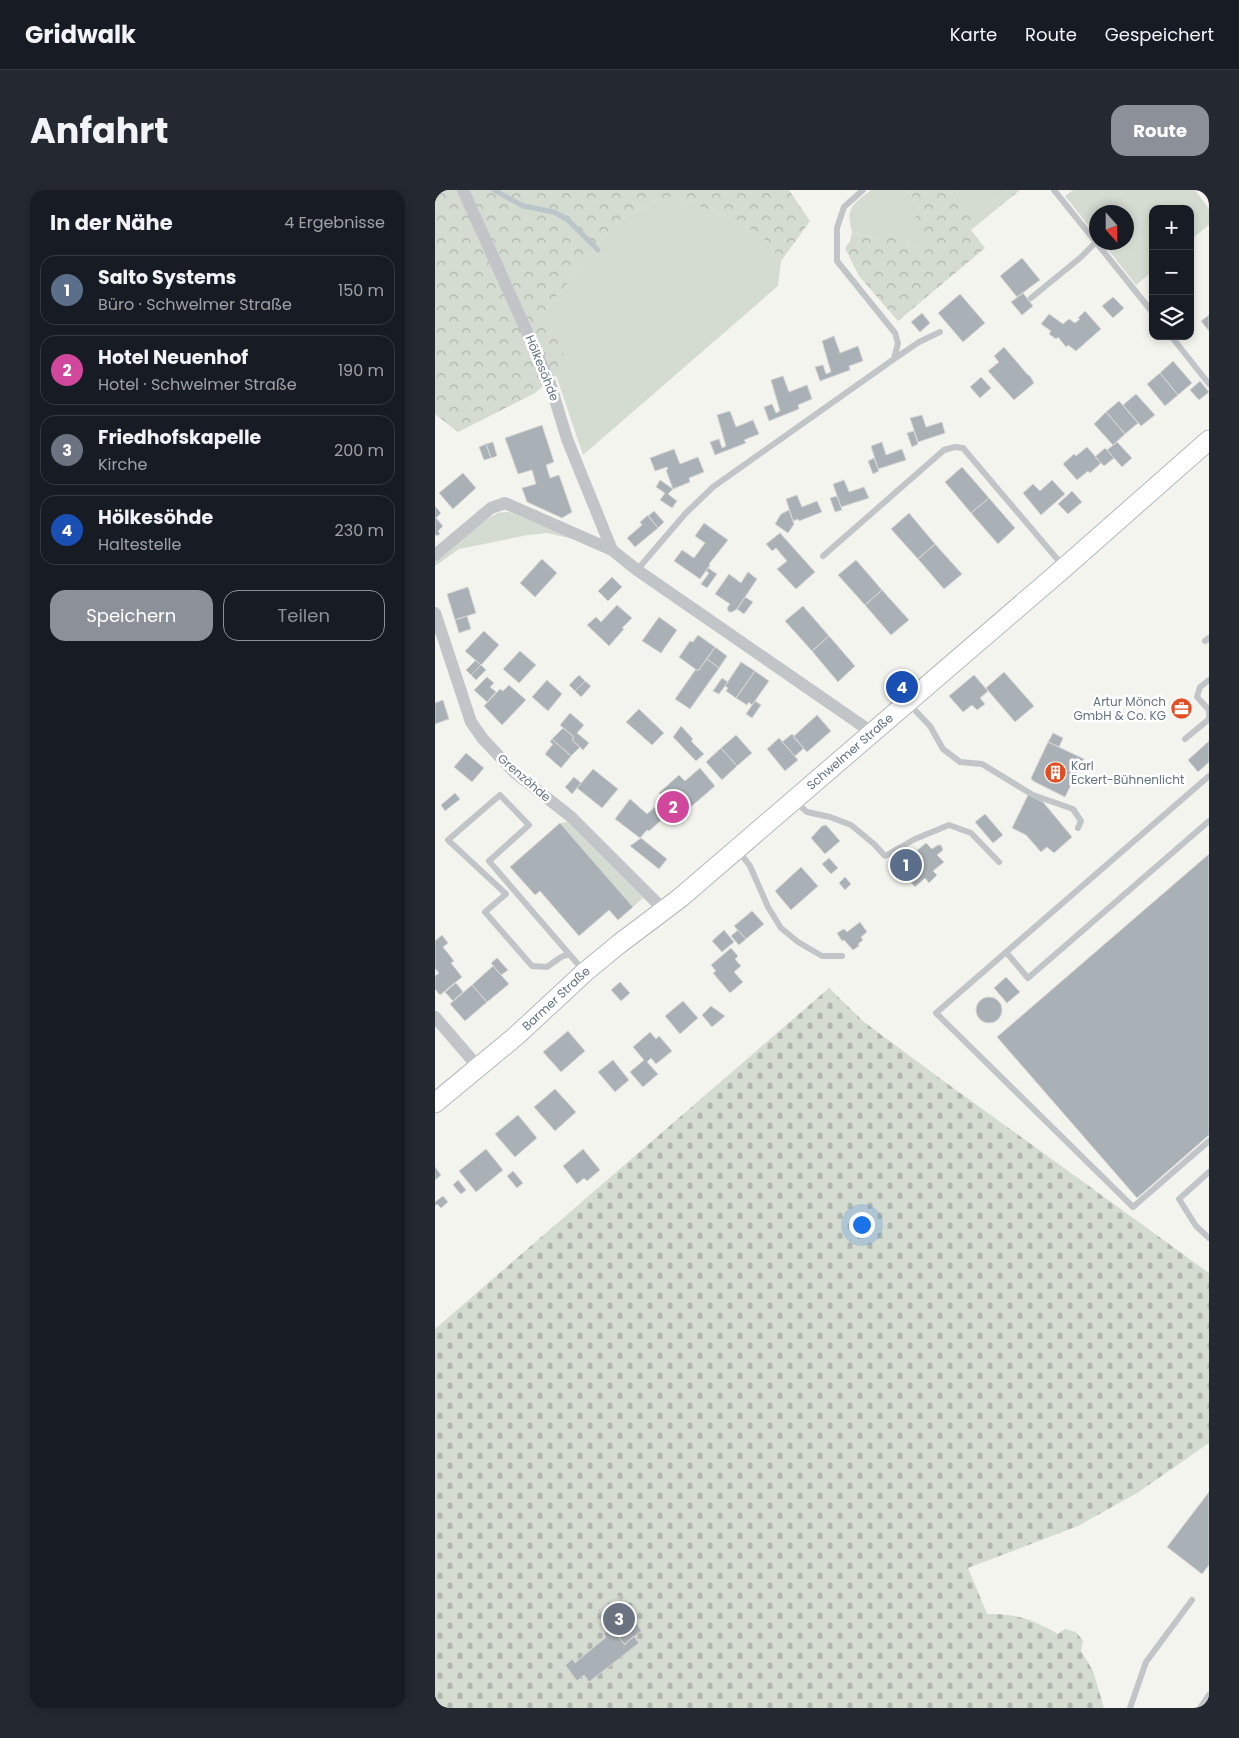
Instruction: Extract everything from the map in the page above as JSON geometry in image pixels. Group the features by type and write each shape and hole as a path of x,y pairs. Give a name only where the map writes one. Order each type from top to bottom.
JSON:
{"main road":[{"name":"Schwelmer Straße","path":"680,898 1065,568 1209,440"},
{"name":"Barmer Straße","path":"435,1104 479,1068 585,972 680,898"}],"street":[{"name":"Hölkesöhde","path":"463,190 550,383 567,439 612,550"},
{"name":"Hölkesöhde","path":"435,555 491,508 505,503 612,550 637,570 873,733"},
{"name":"Grenzöhde","path":"435,613 471,722 483,739 513,772 570,816 664,910"},
{"path":"435,1017 479,1068"}],"lane":[{"path":"863,190 844,207 837,228 837,261 895,333 898,343 893,359"},
{"path":"1055,190 1089,233"},
{"path":"1031,298 1089,249"},
{"path":"1102,250 1149,308"},
{"path":"637,570 685,514 713,487 893,359 919,342 941,332"},
{"path":"1174,340 1209,384"},
{"path":"823,556 944,450 955,447 963,448 1065,568"},
{"path":"1185,740 1209,719 1209,710 1197,697 1200,687 1209,680"},
{"path":"908,703 930,726 943,749 960,762 982,764 1033,795 1073,808 1081,821 1078,828"},
{"path":"1209,776 936,1013 1133,1207 1209,1141"},
{"path":"506,894 448,840 500,795 529,825 489,860 585,972"},
{"path":"794,800 807,812 830,816 851,825 875,844 885,856 915,839 949,826 971,832 999,862"},
{"path":"1006,952 1028,978 1209,822"},
{"path":"737,849 750,866 768,907 781,928 798,942 822,956 842,956"},
{"path":"513,889 485,912 532,966 547,967 569,954"},
{"path":"1209,1172 1179,1199 1196,1226 1209,1238"},
{"path":"1130,1708 1146,1662 1192,1600"},
{"path":"1200,1708 1209,1695"}],"green space":[{"path":"435,190 789,190 810,221 781,261 767,241 740,222 675,197 658,199 618,221 544,312 570,369 556,375 535,393 458,432 435,414"},
{"path":"871,190 907,190 921,208 924,234 918,253 910,253 907,238 876,239 852,232 849,217 852,207"},
{"path":"907,190 954,190 974,216 1008,190 1020,190 971,230 985,248 898,321 859,276 845,248 850,241 852,232 876,239 897,229 907,238 910,253 918,253 924,234 914,219 921,208"},
{"path":"954,190 1008,190 974,217"},
{"path":"1073,190 1195,190 1209,209 1209,225 1194,237 1194,205 1149,205 1149,274 1136,285 1108,250 1134,250 1134,205 1089,205 1089,226 1065,196"},
{"path":"675,197 740,222 767,241 781,261 778,286 583,455 556,375 569,369 544,312 618,221 660,198"},
{"path":"510,512 578,540 547,533 528,535 459,549 435,566 435,562 440,557 483,522 498,513"},
{"path":"567,822 643,898 633,907 560,823"},
{"path":"829,988 864,1022 1209,1273 1209,1443 1137,1493 1078,1526 968,1568 987,1614 1024,1618 1058,1634 1065,1629 1076,1632 1083,1641 1081,1651 1093,1671 1104,1708 435,1708 435,1329"}],"building":[{"path":"1022,258 1040,280 1017,297 1000,276"},
{"path":"1023,293 1033,306 1022,315 1011,302"},
{"path":"960,294 985,323 963,342 938,313"},
{"path":"1113,297 1124,308 1113,318 1102,306"},
{"path":"1085,311 1101,329 1076,351 1068,345 1066,347 1058,337 1056,339 1049,334 1051,331 1041,324 1049,314 1063,324 1069,319 1075,323"},
{"path":"922,313 930,323 920,332 911,322"},
{"path":"1209,315 1209,331 1201,321"},
{"path":"834,336 840,353 858,346 863,361 849,366 850,370 820,381 815,367 823,365 826,374 831,372 822,341"},
{"path":"1004,347 1034,383 1014,400 988,371 999,362 994,356"},
{"path":"1173,361 1192,383 1178,395 1160,373"},
{"path":"1160,373 1178,395 1165,406 1147,384"},
{"path":"783,376 789,392 807,385 812,399 798,405 799,409 769,421 764,407 772,404 776,413 780,411 771,380"},
{"path":"981,377 991,388 980,398 970,387"},
{"path":"1200,381 1209,392 1199,400 1190,390"},
{"path":"1136,394 1155,415 1141,426 1123,405"},
{"path":"1119,401 1138,423 1125,434 1106,412"},
{"path":"730,411 736,427 753,420 759,434 744,440 746,443 715,455 710,442 719,439 722,448 726,446 717,415"},
{"path":"1106,412 1125,434 1113,445 1094,424"},
{"path":"922,415 926,427 942,422 945,433 918,442 910,418"},
{"path":"542,425 554,462 546,465 550,478 559,475 572,512 562,518 527,502 522,488 536,484 532,470 518,474 505,438"},
{"path":"914,431 918,444 912,447 907,433"},
{"path":"493,442 497,456 491,458 486,444"},
{"path":"882,442 886,455 902,449 906,460 878,469 871,446"},
{"path":"1117,442 1132,458 1122,467 1107,450"},
{"path":"486,444 491,458 484,460 479,447"},
{"path":"1087,447 1101,463 1090,473 1088,471 1077,480 1063,464 1074,454 1076,456"},
{"path":"1105,448 1114,458 1104,466 1095,457"},
{"path":"674,449 680,464 698,457 704,472 689,478 690,482 673,489 666,470 668,469 667,467 655,471 650,458"},
{"path":"874,458 879,471 873,474 868,461"},
{"path":"962,467 989,498 971,513 945,482"},
{"path":"463,473 476,488 453,509 439,493"},
{"path":"660,480 673,489 668,494 677,501 672,508 660,500 665,493 656,487"},
{"path":"844,480 849,492 864,487 869,498 841,507 833,484"},
{"path":"1052,480 1065,494 1041,515 1023,493 1033,484 1040,491"},
{"path":"1072,491 1082,502 1068,514 1058,504"},
{"path":"797,495 802,507 817,501 822,512 799,521 798,519 793,521 786,499"},
{"path":"837,496 842,510 835,512 830,498"},
{"path":"989,498 1015,528 998,544 971,513"},
{"path":"435,506 441,513 436,518 435,517"},
{"path":"789,510 794,524 788,533 775,524 781,514"},
{"path":"654,511 664,522 658,528 648,516"},
{"path":"909,513 935,544 918,559 891,529"},
{"path":"648,515 658,528 635,547 627,538 642,525 640,522"},
{"path":"435,517 443,526 438,531 440,534 437,536 435,534"},
{"path":"704,523 728,540 700,579 674,561 682,550 694,558 705,543 695,536"},
{"path":"780,533 815,572 796,589 777,569 787,561 776,548 772,551 766,544"},
{"path":"935,544 962,574 944,589 918,559"},
{"path":"542,559 557,573 535,597 520,583"},
{"path":"856,560 882,590 865,605 838,575"},
{"path":"708,568 717,574 707,588 701,584 709,573 706,571"},
{"path":"748,572 757,579 737,609 729,612 727,608 730,604 715,594 729,574 741,583"},
{"path":"612,577 622,587 608,601 598,591"},
{"path":"468,587 476,613 455,620 447,594"},
{"path":"882,590 909,620 891,635 865,605"},
{"path":"745,597 753,602 744,614 737,609"},
{"path":"617,605 632,618 609,646 587,625 596,617 601,622"},
{"path":"803,606 829,636 812,651 785,621"},
{"path":"467,616 471,629 459,633 455,620"},
{"path":"659,617 677,630 661,653 642,641"},
{"path":"484,631 499,645 481,665 465,651"},
{"path":"698,635 715,647 698,671 679,657 690,641 693,642"},
{"path":"829,636 855,666 838,682 812,651"},
{"path":"715,647 727,656 719,668 707,659"},
{"path":"520,651 536,665 519,683 503,669"},
{"path":"707,659 719,668 690,709 675,699 696,669 698,671"},
{"path":"476,660 481,665 471,675 466,670"},
{"path":"741,662 755,671 736,698 726,691 728,688 725,686"},
{"path":"481,665 486,670 476,680 471,675"},
{"path":"755,671 769,681 752,705 749,702 747,705 736,698"},
{"path":"1004,672 1034,706 1015,722 986,688"},
{"path":"579,675 585,681 575,691 569,685"},
{"path":"974,675 988,691 980,698 985,704 977,710 972,705 963,712 949,696"},
{"path":"487,677 494,683 490,687 496,692 487,702 474,690"},
{"path":"722,678 728,682 719,694 713,691"},
{"path":"547,680 562,694 548,711 532,697"},
{"path":"585,681 591,686 581,697 575,691"},
{"path":"509,685 526,700 502,725 484,706 500,689 503,691"},
{"path":"443,700 449,719 435,724 435,703"},
{"path":"755,701 761,705 752,718 746,714"},
{"path":"639,709 664,733 652,745 626,722"},
{"path":"570,713 584,725 577,733 589,743 583,750 572,740 574,737 560,725"},
{"path":"817,715 831,731 807,752 793,737"},
{"path":"681,726 693,739 691,741 704,754 696,761 673,737"},
{"path":"563,728 574,737 572,740 580,747 571,756 552,739"},
{"path":"1053,733 1063,738 1059,747 1048,742"},
{"path":"792,734 804,748 795,756 782,742"},
{"path":"736,735 752,753 737,766 721,748"},
{"path":"779,738 798,760 785,771 767,749"},
{"path":"552,739 571,756 561,768 545,754 553,744 550,742"},
{"path":"1209,741 1209,762 1198,772 1188,760"},
{"name":"Karl Eckert-Bühnenlicht","path":"1048,742 1084,759 1065,797 1033,781 1031,778"},
{"path":"721,748 737,766 722,780 706,762"},
{"path":"466,753 484,768 472,782 454,767"},
{"path":"700,768 715,786 672,823 666,816 649,831 647,830 640,838 615,819 630,799 647,814 664,799 659,793 679,775 685,781"},
{"path":"593,769 618,789 602,808 577,788"},
{"path":"574,777 581,783 572,794 565,787"},
{"path":"455,793 460,799 445,811 441,805"},
{"path":"1028,795 1043,802 1072,837 1054,853 1047,847 1041,852 1026,835 1012,828"},
{"path":"985,814 1003,835 993,843 975,822"},
{"path":"560,823 633,907 618,920 609,910 579,936 540,891 535,895 510,867"},
{"path":"826,825 840,841 825,854 811,838 822,826"},
{"path":"641,838 667,859 659,869 630,846"},
{"path":"926,843 932,849 941,845 943,850 937,855 944,862 933,871 937,875 929,883 925,878 915,887 898,867"},
{"path":"1209,854 1209,1135 1137,1198 997,1037"},
{"path":"829,858 838,868 831,874 822,864"},
{"path":"801,867 818,886 791,910 775,891"},
{"path":"845,877 851,884 845,890 839,883"},
{"path":"752,911 764,924 746,939 734,926"},
{"path":"860,922 867,932 861,937 863,940 858,944 859,946 853,950 844,940 842,941 837,933 844,929 847,932"},
{"path":"724,930 734,942 722,952 712,941"},
{"path":"738,930 746,939 739,945 731,936"},
{"path":"442,935 448,943 443,947 454,961 451,963 462,977 440,995 435,989 435,976 439,973 435,968 435,941"},
{"path":"731,948 738,956 735,959 741,966 734,972 743,982 730,993 713,973 716,971 711,965"},
{"path":"497,958 508,970 501,975 491,963"},
{"path":"493,966 509,984 487,1002 472,985"},
{"path":"1006,977 1020,992 1007,1003 994,988"},
{"path":"620,982 630,993 621,1001 611,990"},
{"path":"456,983 463,992 453,1001 445,992"},
{"path":"472,985 487,1002 465,1021 450,1004"},
{"path":"989,997 998,1001 1002,1010 998,1019 989,1023 980,1019 976,1010 980,1001"},
{"path":"683,1001 698,1018 680,1034 665,1016"},
{"path":"711,1006 725,1016 712,1027 702,1015"},
{"path":"568,1031 585,1051 561,1072 543,1052"},
{"path":"650,1032 656,1039 659,1036 672,1051 656,1064 651,1058 647,1062 658,1074 643,1087 630,1072 644,1060 633,1047"},
{"path":"613,1060 629,1080 615,1092 598,1072"},
{"path":"555,1089 576,1112 555,1131 534,1107"},
{"path":"518,1115 537,1138 515,1157 495,1134"},
{"path":"486,1149 503,1170 476,1192 459,1171"},
{"path":"583,1149 600,1170 587,1181 584,1178 577,1184 563,1166"},
{"path":"435,1167 441,1175 435,1180"},
{"path":"513,1171 523,1183 517,1188 507,1176"},
{"path":"458,1180 466,1190 461,1194 453,1185"},
{"path":"443,1196 448,1202 441,1208 437,1204 435,1206 435,1202"},
{"path":"1209,1492 1209,1565 1202,1574 1167,1547"},
{"path":"619,1596 642,1632 625,1645 598,1610 604,1616 622,1603"},
{"path":"611,1627 625,1645 634,1636 639,1643 589,1682 584,1675 577,1681 565,1666 572,1659 575,1663 606,1637 604,1634"}],"waterway":[{"path":"494,190 523,206 554,212 567,219 598,250"}],"place":[{"name":"Hölkesöhde","path":"902,687"},
{"name":"Artur Mönch GmbH & Co. KG","path":"1182,709"},
{"name":"Karl Eckert-Bühnenlicht","path":"1055,773"},
{"name":"Hotel Neuenhof","path":"673,807"},
{"name":"Salto Systems","path":"906,865"},
{"name":"Friedhofskapelle","path":"619,1619"}]}
